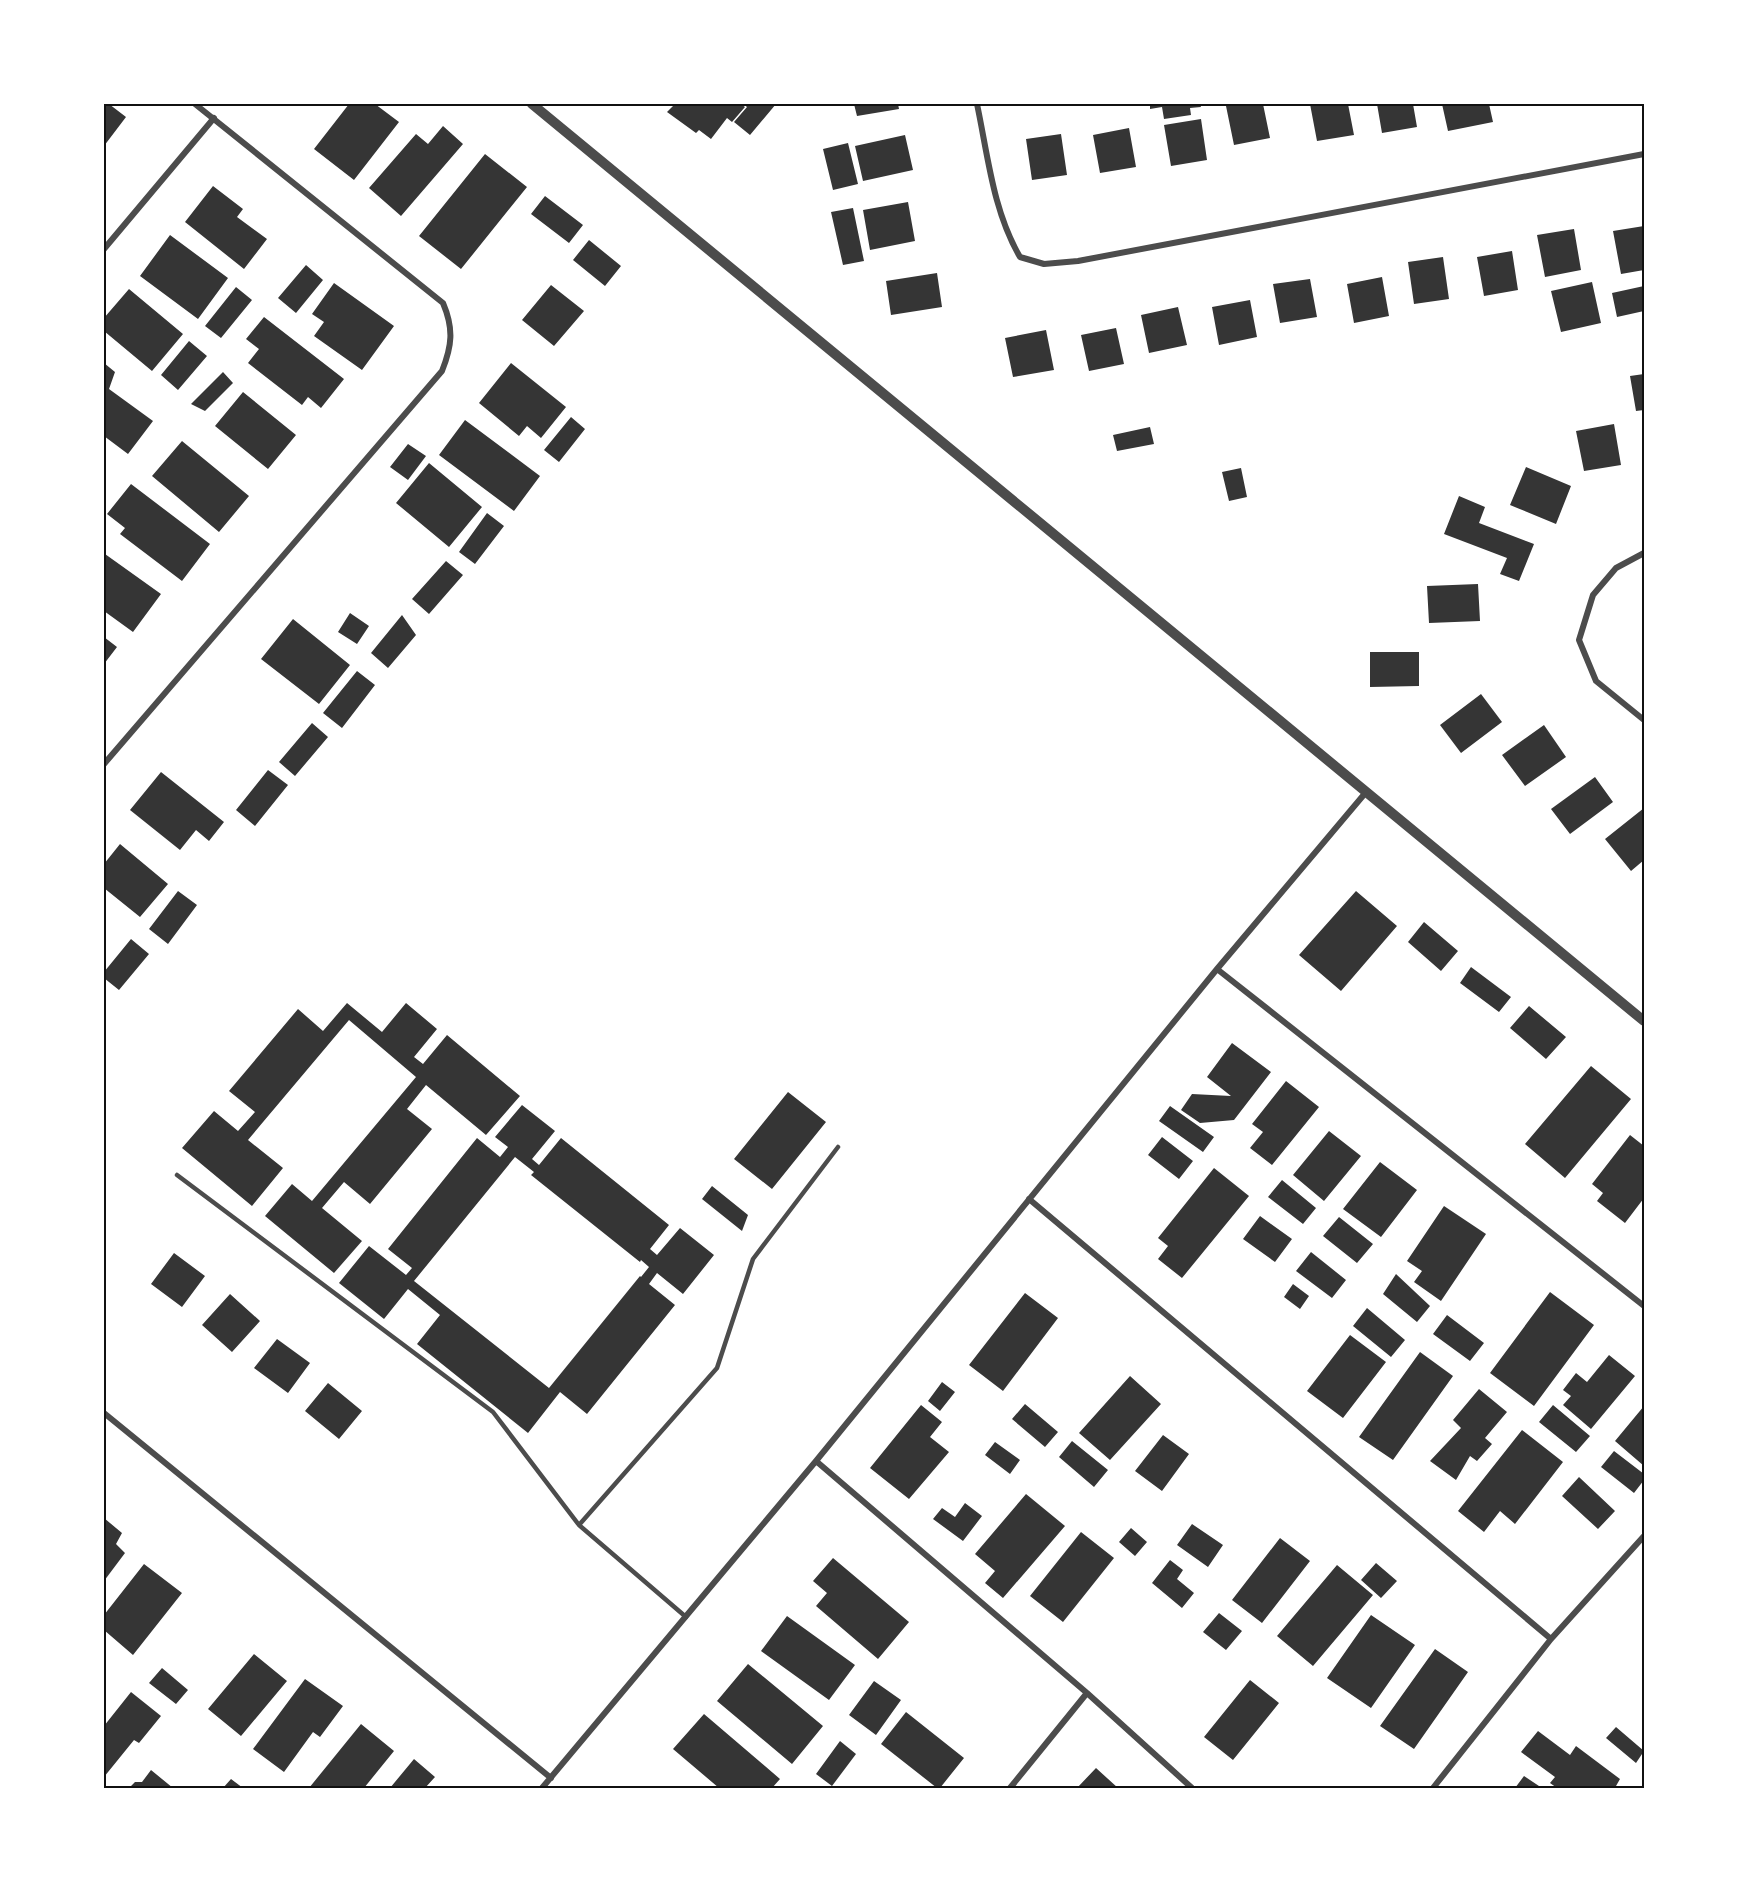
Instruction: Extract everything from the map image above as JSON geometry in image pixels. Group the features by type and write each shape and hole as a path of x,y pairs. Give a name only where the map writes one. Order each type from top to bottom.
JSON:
{"street":[{"path":"104,764 442,371 450,352 450,318 443,303 195,104"},
{"path":"532,104 1644,1022"},
{"path":"977,104 998,206 1009,239 1020,257 1044,264 1078,261 1644,154"},
{"path":"104,249 214,118"},
{"path":"1644,553 1616,568 1593,595 1579,640 1596,681 1644,720"},
{"path":"542,1788 816,1461 1217,969 1367,791"},
{"path":"1217,969 1644,1306"},
{"path":"1029,1199 1551,1639"},
{"path":"104,1413 551,1778"},
{"path":"816,1461 1087,1693 1192,1788"},
{"path":"1433,1788 1551,1639 1644,1536"},
{"path":"1010,1788 1087,1693"}],"lane":[{"path":"579,1525 717,1368 753,1259 838,1147"},
{"path":"177,1175 493,1412 579,1525 686,1617"}],"building":[{"path":"104,104 109,104 126,117 104,146"},
{"path":"349,104 375,104 399,122 354,180 314,149"},
{"path":"675,104 741,104 745,107 732,122 727,118 711,139 699,130 696,133 667,112"},
{"path":"743,104 776,104 750,135 734,122 747,107"},
{"path":"854,104 898,104 899,109 857,116"},
{"path":"1150,104 1200,104 1201,107 1190,108 1191,115 1164,119 1162,107 1150,109"},
{"path":"1263,104 1270,138 1234,145 1226,106"},
{"path":"1310,104 1348,104 1354,135 1317,141"},
{"path":"1377,104 1413,104 1417,127 1382,133"},
{"path":"1442,104 1489,104 1493,122 1448,131"},
{"path":"1201,119 1207,160 1171,166 1164,125"},
{"path":"443,126 463,144 401,216 369,188 416,134 428,144"},
{"path":"1129,128 1136,167 1100,173 1093,135"},
{"path":"1061,134 1067,175 1032,180 1026,139"},
{"path":"905,135 913,170 863,181 855,146"},
{"path":"848,143 858,184 833,190 823,149"},
{"path":"485,154 527,187 461,269 419,236"},
{"path":"213,186 243,209 237,217 267,239 244,269 185,222"},
{"path":"545,196 583,225 569,243 531,214"},
{"path":"908,202 915,241 870,250 863,210"},
{"path":"853,208 864,261 843,265 831,212"},
{"path":"1644,226 1644,270 1621,274 1613,231"},
{"path":"1574,229 1581,270 1545,277 1537,235"},
{"path":"170,235 228,278 198,319 140,276"},
{"path":"589,240 621,266 605,286 573,260"},
{"path":"1512,251 1518,290 1484,296 1477,257"},
{"path":"1443,257 1449,299 1414,304 1408,262"},
{"path":"306,265 323,280 296,313 278,298"},
{"path":"937,273 942,307 891,315 886,281"},
{"path":"1382,277 1389,316 1354,323 1347,284"},
{"path":"1310,279 1317,317 1280,323 1273,284"},
{"path":"1592,282 1601,323 1561,332 1551,291"},
{"path":"334,283 394,326 362,370 314,336 324,322 312,314"},
{"path":"551,285 584,311 554,346 522,320"},
{"path":"1644,286 1644,311 1617,317 1612,293"},
{"path":"236,287 252,300 221,338 205,326"},
{"path":"129,289 183,334 152,371 104,331 104,318"},
{"path":"1250,300 1257,337 1219,345 1212,307"},
{"path":"1178,307 1187,345 1149,353 1141,315"},
{"path":"264,317 344,379 321,408 308,397 302,405 248,363 259,349 246,339"},
{"path":"1116,328 1124,364 1089,371 1081,335"},
{"path":"1046,330 1054,370 1013,377 1005,338"},
{"path":"189,341 207,356 178,390 161,375"},
{"path":"104,363 115,372 109,389 153,421 128,454 104,436"},
{"path":"511,363 566,407 541,438 527,426 519,436 479,403"},
{"path":"223,372 233,383 205,411 191,404"},
{"path":"1644,374 1644,410 1636,411 1630,376"},
{"path":"243,392 296,435 268,469 215,426"},
{"path":"571,417 585,429 559,462 544,450"},
{"path":"465,420 540,476 514,511 439,455"},
{"path":"1614,424 1621,465 1584,471 1576,431"},
{"path":"1150,427 1154,444 1117,451 1113,435"},
{"path":"182,441 249,496 219,532 152,476"},
{"path":"408,444 426,456 408,480 390,467"},
{"path":"429,463 482,507 449,547 396,503"},
{"path":"1526,467 1571,486 1556,524 1510,505"},
{"path":"1241,468 1247,497 1229,501 1222,472"},
{"path":"131,484 210,544 182,581 120,534 125,528 107,514"},
{"path":"1459,496 1485,507 1479,523 1534,544 1519,581 1500,574 1507,558 1444,534"},
{"path":"487,513 504,526 475,564 459,552"},
{"path":"105,554 161,594 133,632 104,611"},
{"path":"446,561 463,575 429,614 412,599"},
{"path":"1478,584 1480,621 1429,623 1427,586"},
{"path":"350,613 369,626 357,644 338,632"},
{"path":"402,615 416,635 388,668 371,653"},
{"path":"293,619 350,665 319,704 261,659"},
{"path":"104,637 117,647 104,664"},
{"path":"1370,652 1419,652 1419,686 1370,687"},
{"path":"357,671 375,685 342,728 323,713"},
{"path":"1481,694 1502,722 1461,753 1440,725"},
{"path":"312,723 328,737 295,776 279,762"},
{"path":"1544,725 1566,757 1525,786 1502,755"},
{"path":"268,770 288,785 255,826 236,810"},
{"path":"161,772 224,822 209,841 196,830 180,850 130,810"},
{"path":"1595,777 1613,802 1570,834 1551,809"},
{"path":"1644,808 1644,860 1631,871 1605,839"},
{"path":"120,844 168,884 140,917 104,888 104,864"},
{"path":"178,891 197,905 168,944 149,929"},
{"path":"1356,891 1397,926 1341,991 1299,955"},
{"path":"1424,922 1458,951 1441,971 1408,942"},
{"path":"131,939 149,954 119,990 104,978 104,972"},
{"path":"1471,967 1511,997 1499,1012 1460,983"},
{"path":"347,1003 382,1032 406,1003 437,1029 414,1057 423,1064 447,1035 520,1096 486,1135 426,1085 407,1109 432,1129 370,1204 344,1182 322,1208 362,1241 334,1273 265,1216 292,1184 312,1201 416,1077 349,1020 248,1140 283,1168 252,1206 182,1148 214,1111 238,1131 255,1112 229,1091 298,1009 323,1031"},
{"path":"1529,1006 1566,1037 1546,1059 1510,1028"},
{"path":"1232,1043 1271,1072 1234,1120 1200,1123 1181,1110 1192,1094 1231,1096 1207,1077"},
{"path":"1591,1066 1631,1099 1565,1178 1525,1144"},
{"path":"1286,1081 1319,1107 1272,1165 1250,1148 1263,1132 1252,1124"},
{"path":"788,1092 826,1122 772,1189 734,1159"},
{"path":"522,1105 555,1131 532,1159 539,1165 561,1138 669,1225 650,1249 657,1255 680,1228 714,1255 683,1294 657,1273 649,1284 675,1305 587,1414 560,1392 528,1433 417,1344 440,1315 408,1289 384,1319 339,1283 369,1246 406,1275 412,1268 388,1249 477,1138 500,1157 508,1147 495,1137","holes":["515,1157 534,1172 531,1175 649,1267 549,1388 414,1281"]},
{"path":"1170,1106 1214,1137 1203,1152 1159,1121"},
{"path":"1329,1131 1361,1156 1324,1201 1293,1175"},
{"path":"1630,1135 1644,1146 1644,1198 1625,1223 1597,1201 1603,1193 1592,1184"},
{"path":"1162,1137 1193,1161 1179,1179 1148,1155"},
{"path":"1380,1162 1417,1190 1381,1237 1343,1209"},
{"path":"1214,1168 1249,1196 1182,1278 1158,1259 1168,1246 1158,1238"},
{"path":"1282,1180 1316,1208 1303,1224 1268,1197"},
{"path":"712,1186 748,1215 742,1231 702,1199"},
{"path":"1444,1206 1486,1234 1441,1301 1414,1282 1422,1271 1407,1261"},
{"path":"1260,1216 1292,1239 1275,1262 1243,1239"},
{"path":"1339,1217 1373,1244 1357,1263 1323,1236"},
{"path":"1311,1252 1346,1280 1332,1298 1296,1271"},
{"path":"174,1253 205,1276 182,1307 151,1284"},
{"path":"1396,1274 1430,1306 1417,1322 1383,1294"},
{"path":"1293,1284 1309,1296 1300,1309 1284,1297"},
{"path":"1550,1292 1594,1325 1534,1406 1490,1373"},
{"path":"1025,1293 1058,1318 1003,1391 969,1365"},
{"path":"230,1294 260,1321 232,1352 202,1325"},
{"path":"1367,1308 1405,1340 1391,1357 1353,1326"},
{"path":"1447,1315 1484,1343 1470,1361 1433,1334"},
{"path":"1350,1335 1386,1362 1343,1418 1307,1391"},
{"path":"277,1339 310,1363 288,1393 254,1368"},
{"path":"1420,1352 1453,1376 1393,1460 1359,1437"},
{"path":"1609,1355 1635,1376 1591,1429 1563,1405 1571,1396 1563,1390 1576,1373 1587,1382"},
{"path":"1130,1376 1161,1404 1110,1460 1079,1433"},
{"path":"942,1382 955,1392 940,1411 928,1401"},
{"path":"328,1383 362,1411 339,1439 305,1411"},
{"path":"1479,1389 1507,1412 1485,1438 1492,1444 1477,1461 1470,1456 1456,1480 1430,1461 1461,1428 1453,1420"},
{"path":"1025,1404 1058,1432 1045,1447 1012,1419"},
{"path":"921,1405 942,1422 930,1437 949,1452 909,1499 870,1468"},
{"path":"1553,1405 1590,1436 1576,1452 1539,1422"},
{"path":"1644,1406 1644,1466 1615,1441"},
{"path":"1522,1430 1563,1462 1515,1524 1500,1511 1484,1532 1458,1511"},
{"path":"1163,1435 1189,1454 1162,1491 1135,1471"},
{"path":"1072,1441 1108,1470 1094,1487 1059,1457"},
{"path":"995,1442 1020,1460 1010,1474 985,1455"},
{"path":"1614,1451 1644,1474 1644,1480 1634,1493 1601,1467"},
{"path":"1579,1477 1615,1511 1598,1529 1562,1496"},
{"path":"1026,1494 1065,1526 1003,1598 985,1583 995,1571 975,1554"},
{"path":"965,1503 982,1516 963,1541 933,1519 942,1508 955,1517"},
{"path":"104,1518 122,1533 116,1544 125,1553 104,1581"},
{"path":"1192,1524 1223,1545 1208,1567 1177,1545"},
{"path":"1131,1528 1147,1542 1135,1556 1119,1542"},
{"path":"1081,1532 1114,1558 1063,1622 1030,1596"},
{"path":"1280,1538 1310,1561 1262,1623 1232,1600"},
{"path":"833,1558 909,1622 878,1659 816,1606 827,1593 813,1581"},
{"path":"1170,1560 1183,1570 1177,1579 1194,1593 1182,1608 1152,1583"},
{"path":"1376,1563 1397,1581 1381,1598 1361,1580"},
{"path":"144,1564 182,1593 133,1655 104,1630 104,1615"},
{"path":"1337,1565 1373,1595 1313,1666 1277,1636"},
{"path":"1219,1613 1242,1631 1226,1650 1203,1632"},
{"path":"1371,1615 1415,1645 1371,1708 1327,1678"},
{"path":"787,1616 855,1665 829,1700 761,1651"},
{"path":"1435,1649 1468,1672 1414,1749 1380,1726"},
{"path":"254,1654 287,1681 241,1736 208,1709"},
{"path":"748,1664 823,1726 792,1764 717,1701"},
{"path":"162,1668 188,1690 176,1704 149,1683"},
{"path":"305,1679 343,1706 320,1737 313,1732 284,1772 253,1749"},
{"path":"1250,1680 1279,1703 1233,1760 1204,1737"},
{"path":"874,1681 901,1700 876,1735 849,1715"},
{"path":"131,1692 161,1716 139,1743 134,1740 104,1777 104,1726"},
{"path":"906,1712 964,1758 940,1788 881,1744"},
{"path":"704,1714 780,1779 772,1788 719,1788 673,1749"},
{"path":"361,1724 394,1751 364,1788 309,1788"},
{"path":"1616,1727 1644,1751 1636,1763 1606,1738"},
{"path":"1538,1731 1570,1755 1576,1746 1620,1779 1616,1786 1619,1788 1557,1788 1550,1783 1555,1777 1521,1752"},
{"path":"840,1741 856,1754 832,1786 816,1774"},
{"path":"414,1759 435,1777 425,1788 390,1788"},
{"path":"1096,1768 1118,1788 1077,1788"},
{"path":"151,1770 173,1788 129,1788 135,1782 142,1782"},
{"path":"1524,1776 1542,1788 1515,1788"},
{"path":"231,1779 243,1788 223,1788"}]}
